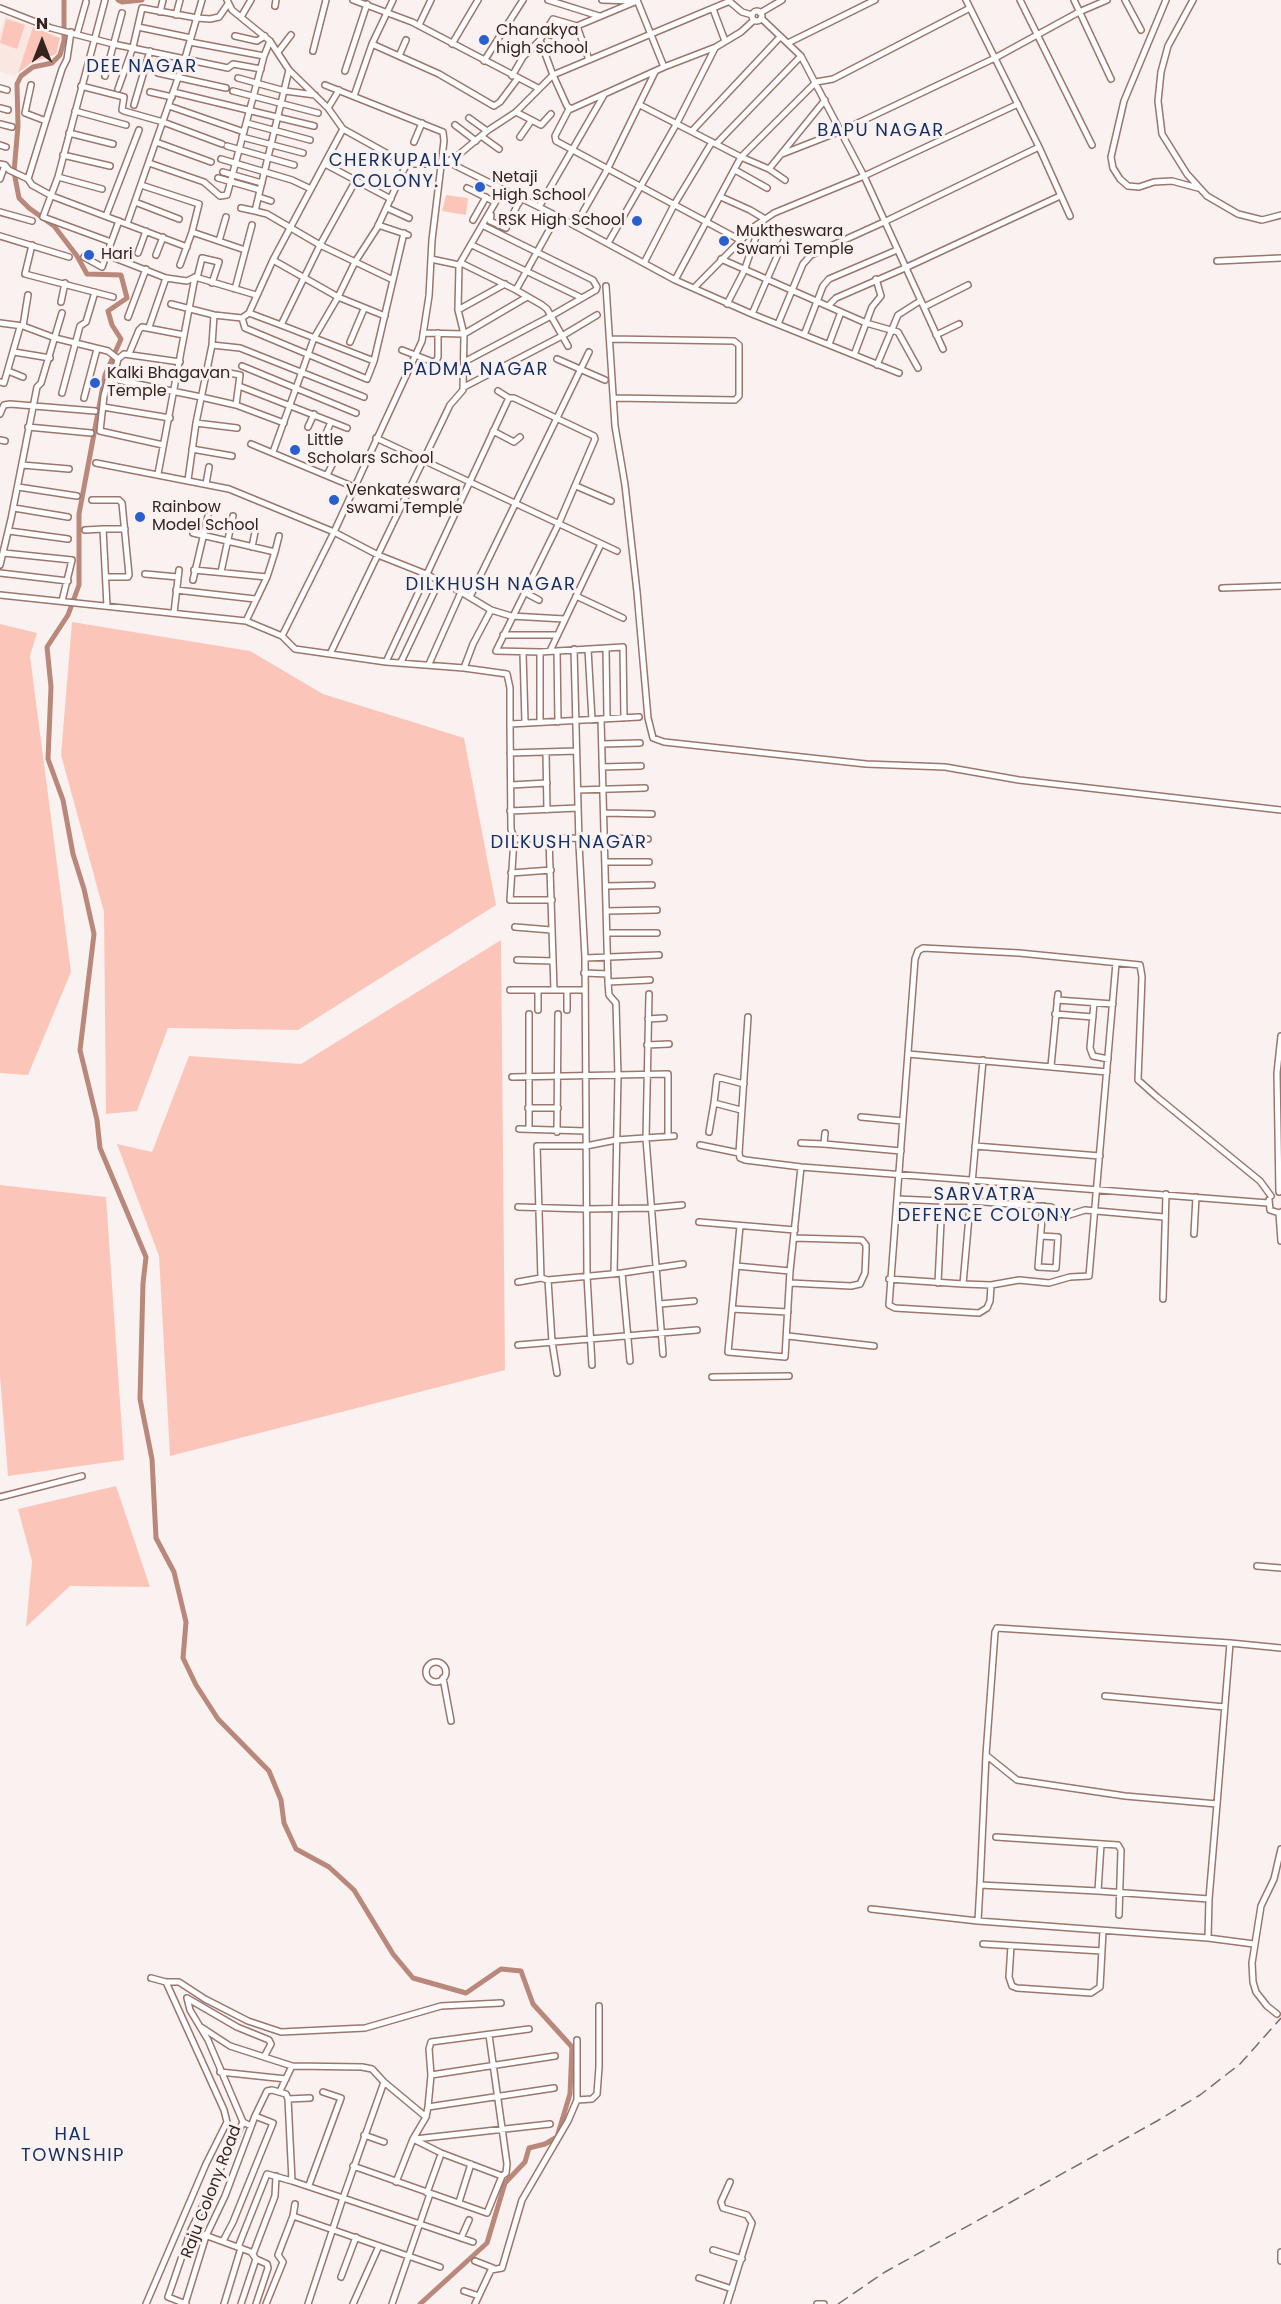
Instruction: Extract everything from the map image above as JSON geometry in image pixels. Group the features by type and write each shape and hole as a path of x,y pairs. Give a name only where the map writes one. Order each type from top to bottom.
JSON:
{"street":[{"path":"105,0 58,177 43,217 111,242"},
{"path":"160,12 163,0"},
{"path":"176,15 180,0"},
{"path":"127,224 169,106 202,0"},
{"path":"241,17 251,0"},
{"path":"313,51 326,0"},
{"path":"352,0 419,25 538,88"},
{"path":"354,96 372,44 393,0"},
{"path":"419,25 431,0"},
{"path":"452,44 478,0"},
{"path":"484,61 523,0"},
{"path":"548,0 599,16"},
{"path":"602,0 637,1"},
{"path":"740,240 555,140 569,109 716,47 782,0"},
{"path":"788,43 875,0"},
{"path":"966,0 1039,147 1070,216"},
{"path":"1020,0 1092,145"},
{"path":"1074,0 1110,79"},
{"path":"782,154 841,131 995,58 1079,12 1107,0"},
{"path":"1125,0 1141,30"},
{"path":"1166,0 1124,101 1111,157 1113,168 1128,186 1139,187 1154,182 1172,181 1200,188"},
{"path":"1194,0 1168,46 1161,72 1158,101 1162,134 1187,174 1207,196 1238,214 1262,220 1281,215"},
{"path":"372,44 439,74 494,106 500,102 515,77 523,57 540,40 554,18 577,26 637,1"},
{"path":"637,1 664,67"},
{"path":"118,89 133,47 142,8 197,18 217,18 228,2 241,17 270,41 289,70 328,108 343,129 407,163 444,162 456,157 480,136 516,112 553,75 729,1 742,12 757,17 801,56 864,176 943,349"},
{"path":"28,179 62,69 86,2"},
{"path":"345,71 367,4"},
{"path":"675,280 741,158 816,82 833,80 970,8"},
{"path":"0,17 1,9 51,28 113,44 228,68 233,64 261,69"},
{"path":"713,9 725,41"},
{"path":"105,76 122,13"},
{"path":"577,26 589,60"},
{"path":"138,27 264,56"},
{"path":"544,33 560,38"},
{"path":"278,52 291,35"},
{"path":"236,36 257,41 265,36"},
{"path":"692,131 780,37"},
{"path":"399,56 406,40"},
{"path":"540,40 569,109"},
{"path":"149,163 204,182 220,196 227,195 270,41"},
{"path":"608,243 677,123 716,47"},
{"path":"134,105 150,51"},
{"path":"644,263 674,205 714,143 801,56"},
{"path":"255,211 289,70"},
{"path":"575,226 607,170 655,72"},
{"path":"158,73 226,88"},
{"path":"238,78 285,91 315,95"},
{"path":"31,85 25,113 46,121"},
{"path":"282,636 334,532 423,333 444,162 444,133 325,85"},
{"path":"81,86 124,97 123,110 225,145 294,165"},
{"path":"0,88 7,90"},
{"path":"328,108 339,90"},
{"path":"233,91 318,113"},
{"path":"150,92 314,126"},
{"path":"539,207 604,93"},
{"path":"769,169 825,100"},
{"path":"694,288 740,240 765,219 864,176 1018,104"},
{"path":"640,105 741,158 769,169 785,180"},
{"path":"169,106 243,134 303,153"},
{"path":"0,108 8,110"},
{"path":"75,111 126,125"},
{"path":"516,112 541,125 551,114"},
{"path":"469,118 487,131"},
{"path":"520,137 531,121"},
{"path":"247,123 310,140"},
{"path":"414,142 422,123"},
{"path":"0,124 12,127"},
{"path":"454,125 476,141"},
{"path":"171,304 214,315 242,318 249,313 273,260 343,129"},
{"path":"106,216 139,130"},
{"path":"69,133 113,144"},
{"path":"480,136 500,149"},
{"path":"156,142 211,162"},
{"path":"778,324 803,264 811,255 1039,147"},
{"path":"63,155 110,166"},
{"path":"221,159 311,189"},
{"path":"444,162 520,200 539,207 675,280 727,304 899,373"},
{"path":"273,452 314,338 378,225 407,163"},
{"path":"325,164 391,199"},
{"path":"0,179 5,166 52,196 187,247"},
{"path":"735,170 767,188"},
{"path":"222,172 231,178"},
{"path":"58,177 102,189"},
{"path":"218,178 231,178 261,187"},
{"path":"281,325 320,244 356,180"},
{"path":"141,185 198,203 192,231 180,265"},
{"path":"467,188 495,202"},
{"path":"503,191 489,219 503,229 507,227 520,200"},
{"path":"330,654 450,405 459,397 464,387 464,334 458,310 460,264 503,191"},
{"path":"828,306 836,298 876,279 905,268 1060,196"},
{"path":"259,197 272,201"},
{"path":"721,197 765,219"},
{"path":"473,220 486,198"},
{"path":"135,202 179,219"},
{"path":"241,208 267,214 320,244 393,280"},
{"path":"387,208 409,219"},
{"path":"0,212 32,221"},
{"path":"516,290 528,272 556,216"},
{"path":"219,241 226,217"},
{"path":"84,257 102,267 119,221"},
{"path":"235,289 252,225"},
{"path":"242,318 245,328 367,379 374,361 406,234 378,225"},
{"path":"464,362 596,290 593,280 483,225"},
{"path":"138,252 146,231"},
{"path":"192,231 245,250"},
{"path":"752,314 788,231"},
{"path":"727,304 744,271 757,234"},
{"path":"0,236 69,257"},
{"path":"156,255 163,237"},
{"path":"32,245 26,274 112,297"},
{"path":"472,245 582,298"},
{"path":"804,335 823,286 829,279 897,250"},
{"path":"107,255 166,278 187,281 196,278 256,295"},
{"path":"158,474 189,309 202,258 219,262 212,283"},
{"path":"1217,261 1281,258"},
{"path":"431,259 460,264 505,284 542,305 568,346"},
{"path":"721,259 792,292 902,336 918,368"},
{"path":"273,260 338,297 385,316"},
{"path":"128,317 146,269"},
{"path":"149,327 166,278"},
{"path":"854,355 875,303 881,296 876,279"},
{"path":"62,302 65,283"},
{"path":"458,310 505,284"},
{"path":"924,307 968,285"},
{"path":"606,286 615,426 625,485 648,718 653,738 866,764 945,767 1019,780 1281,810"},
{"path":"62,393 80,326 86,322 95,292"},
{"path":"0,382 4,383 8,371 22,326 28,295"},
{"path":"423,333 464,334 527,297"},
{"path":"877,365 901,312 920,301"},
{"path":"350,342 364,309"},
{"path":"829,344 841,312"},
{"path":"0,565 14,508 37,387 41,383 50,358 62,313"},
{"path":"249,313 374,361"},
{"path":"188,480 196,423 212,345 214,315"},
{"path":"464,387 562,336 597,315"},
{"path":"0,323 22,326 76,344 108,351 118,359"},
{"path":"936,335 959,324"},
{"path":"129,354 142,327 184,335"},
{"path":"402,350 433,362 436,361 438,333"},
{"path":"610,339 734,341 739,345 739,396 735,400 614,398"},
{"path":"212,345 240,348 364,398"},
{"path":"84,398 97,349"},
{"path":"14,352 50,358"},
{"path":"470,597 590,352"},
{"path":"118,359 129,354 180,362"},
{"path":"114,379 118,359"},
{"path":"557,359 605,380"},
{"path":"242,366 356,413"},
{"path":"207,369 240,375 236,405"},
{"path":"8,371 23,377"},
{"path":"163,445 101,432 105,385 108,381 114,379 201,396 236,405 284,423"},
{"path":"239,386 347,428"},
{"path":"498,391 595,437 559,523 511,616 496,651 523,653 623,647 624,718"},
{"path":"386,662 509,398"},
{"path":"0,414 2,408 7,404 95,411"},
{"path":"103,407 170,418"},
{"path":"308,427 314,414"},
{"path":"323,440 331,422"},
{"path":"196,423 237,428"},
{"path":"28,428 91,433"},
{"path":"493,431 514,442 520,437"},
{"path":"376,438 470,480 617,551"},
{"path":"251,444 354,487"},
{"path":"192,449 232,456"},
{"path":"327,475 334,461"},
{"path":"96,463 229,489 334,532 378,555 426,574 491,610 511,616 564,619"},
{"path":"22,465 69,470"},
{"path":"206,484 210,467"},
{"path":"576,486 611,501"},
{"path":"18,487 77,495"},
{"path":"92,500 121,501 129,575 106,577"},
{"path":"14,508 68,517"},
{"path":"193,580 208,516"},
{"path":"220,572 233,516"},
{"path":"252,547 256,527"},
{"path":"102,529 107,606"},
{"path":"85,530 125,529"},
{"path":"9,531 68,539"},
{"path":"193,533 275,552"},
{"path":"246,621 267,577 279,536"},
{"path":"550,651 602,544"},
{"path":"4,553 72,560 62,601"},
{"path":"194,570 267,577"},
{"path":"0,573 68,581"},
{"path":"145,574 178,573 174,613"},
{"path":"401,662 439,582"},
{"path":"1222,588 1281,586"},
{"path":"176,590 255,598"},
{"path":"429,664 461,592"},
{"path":"524,592 539,600"},
{"path":"0,595 246,621 282,636 295,650 507,674 510,688 510,811 514,839 510,900 552,900"},
{"path":"576,596 623,618"},
{"path":"464,668 473,644 491,610"},
{"path":"503,635 558,635"},
{"path":"606,648 602,767 607,958 609,995 616,1006 618,1076 614,1274"},
{"path":"588,649 592,720"},
{"path":"574,650 579,841 585,958 587,1276 592,1365"},
{"path":"557,651 558,722"},
{"path":"540,652 540,722"},
{"path":"523,653 525,722"},
{"path":"510,724 639,717"},
{"path":"602,744 640,743"},
{"path":"510,753 576,751"},
{"path":"546,752 547,810"},
{"path":"602,767 641,766"},
{"path":"511,785 547,783"},
{"path":"578,790 645,788"},
{"path":"510,811 578,808"},
{"path":"604,813 652,814"},
{"path":"514,839 579,841 648,839"},
{"path":"549,839 554,990"},
{"path":"605,862 649,862"},
{"path":"511,873 551,870"},
{"path":"606,886 652,885"},
{"path":"606,911 657,910"},
{"path":"515,927 551,930"},
{"path":"607,933 657,933"},
{"path":"991,1285 987,1308 979,1313 889,1305 889,1280 915,959 919,949 930,947 1019,953 1136,964 1142,969 1138,1080 1260,1181 1271,1196"},
{"path":"585,958 659,955"},
{"path":"517,960 553,961"},
{"path":"889,1280 991,1285 1019,1280 1049,1283 1070,1277 1089,1276 1116,963"},
{"path":"584,973 608,974"},
{"path":"608,982 650,980"},
{"path":"510,990 584,990"},
{"path":"538,990 538,1010"},
{"path":"567,990 567,1010"},
{"path":"649,994 645,1139 663,1354"},
{"path":"1051,1066 1057,997 1113,1004"},
{"path":"1094,1003 1091,1053 1108,1059"},
{"path":"529,1014 529,1129"},
{"path":"557,1131 558,1014"},
{"path":"1055,1014 1093,1017"},
{"path":"748,1017 739,1152 740,1158 745,1160 801,1167 1268,1203"},
{"path":"648,1019 664,1018"},
{"path":"1281,1036 1277,1073 1280,1193 1271,1196 1268,1203 1270,1210 1280,1213 1281,1241"},
{"path":"647,1045 669,1044"},
{"path":"908,1053 1107,1072"},
{"path":"963,1284 983,1060"},
{"path":"512,1077 668,1074 671,1136 616,1140 586,1146 537,1146 541,1278"},
{"path":"710,1132 717,1077 744,1084"},
{"path":"714,1102 741,1110"},
{"path":"528,1108 558,1108"},
{"path":"861,1117 903,1121"},
{"path":"519,1129 586,1131"},
{"path":"824,1144 825,1132"},
{"path":"801,1143 901,1151"},
{"path":"700,1145 739,1152"},
{"path":"975,1146 1100,1156"},
{"path":"740,1226 728,1352 786,1357 790,1271 801,1167"},
{"path":"1163,1299 1166,1194"},
{"path":"1194,1234 1196,1197"},
{"path":"897,1199 1043,1206 1051,1207 1066,1216 1076,1214 1081,1210 1164,1217"},
{"path":"938,1283 942,1201"},
{"path":"518,1207 586,1209 682,1205"},
{"path":"1041,1236 1058,1237 1056,1268 1038,1267 1043,1206"},
{"path":"699,1222 795,1230"},
{"path":"790,1283 851,1286 860,1284 865,1273 866,1245 862,1240 794,1238"},
{"path":"518,1282 541,1278 548,1280 656,1270 683,1264"},
{"path":"736,1266 790,1271"},
{"path":"622,1273 630,1361"},
{"path":"548,1280 552,1342 557,1373"},
{"path":"660,1304 694,1301"},
{"path":"732,1309 788,1312"},
{"path":"518,1345 697,1330"},
{"path":"788,1336 874,1346"},
{"path":"712,1377 789,1376"},
{"path":"0,1497 82,1476"},
{"path":"1257,1566 1281,1568"},
{"path":"978,1921 986,1755 997,1628 1281,1648"},
{"path":"1208,1938 1209,1899 1230,1643"},
{"path":"443,1678 451,1721"},
{"path":"1105,1696 1225,1707"},
{"path":"986,1755 1017,1780 1125,1796 1217,1804"},
{"path":"996,1837 1118,1845 1121,1850 1119,1915"},
{"path":"1098,1891 1101,1844"},
{"path":"1277,2014 1256,1992 1252,1963 1261,1906 1274,1879 1281,1849"},
{"path":"980,1885 1209,1899"},
{"path":"871,1909 978,1921 1208,1938 1254,1944"},
{"path":"1011,1946 1009,1977 1012,1986 1091,1993 1100,1987 1103,1931"},
{"path":"983,1944 1102,1950"},
{"path":"151,1978 166,1982 179,1982 205,1999 248,2021 281,2032 365,2028 441,2006 501,2003"},
{"path":"146,2304 201,2175 227,2122 224,2110 166,1982"},
{"path":"187,1986 190,2010 201,2027 243,2122 251,2126"},
{"path":"188,1998 237,2027 269,2040 271,2044 264,2057"},
{"path":"577,2100 592,2099 597,2094 600,2067 598,2006"},
{"path":"201,2027 210,2031 224,2043 292,2066 372,2069 426,2117"},
{"path":"396,2182 429,2107 431,2042 529,2029"},
{"path":"353,2166 487,2212 502,2176 506,2173 507,2164 489,2035"},
{"path":"475,2261 493,2268 502,2268 522,2200 568,2121 577,2100 577,2040"},
{"path":"431,2074 492,2067 555,2056"},
{"path":"292,2066 280,2091 286,2094 288,2099 292,2181"},
{"path":"220,2072 286,2079"},
{"path":"308,2304 353,2166 384,2082"},
{"path":"429,2107 554,2088"},
{"name":"Raju Colony Road","path":"186,2304 206,2236 225,2196 255,2116 267,2091 280,2091"},
{"path":"309,2185 341,2098 323,2092"},
{"path":"288,2099 310,2098"},
{"path":"223,2241 273,2123 255,2116"},
{"path":"165,2304 190,2230 243,2122"},
{"path":"413,2139 550,2124"},
{"path":"364,2135 384,2142"},
{"path":"413,2139 502,2176"},
{"path":"392,2304 410,2256 440,2157"},
{"path":"459,2202 471,2164"},
{"path":"224,2304 240,2247 267,2174 309,2185 473,2242"},
{"path":"241,2304 275,2196 276,2176"},
{"path":"727,2304 752,2223 747,2215 723,2208 721,2202 730,2182"},
{"path":"266,2304 284,2262 278,2255 293,2216 295,2204"},
{"path":"293,2216 440,2266"},
{"path":"461,2238 469,2220"},
{"path":"190,2230 240,2247 267,2264 268,2268 256,2304"},
{"path":"341,2277 356,2237"},
{"path":"356,2303 380,2246"},
{"path":"713,2250 742,2259"},
{"path":"1281,2252 1281,2261"},
{"path":"475,2304 493,2268"},
{"path":"699,2278 732,2289"},
{"path":"464,2291 479,2296"},
{"path":"168,2297 186,2304"},
{"path":"817,2304 824,2304"}],"shaded area":[{"path":"5,16 60,38 56,54 31,63 14,76 0,71 0,31"},
{"path":"6,19 25,25 17,49 0,43"},
{"path":"33,27 60,38 56,54 31,63 18,73"},
{"path":"446,195 468,198 466,215 442,211"},
{"path":"72,622 250,651 323,694 464,738 496,905 298,1030 168,1028 137,1111 106,1114 104,912 61,755"},
{"path":"0,624 37,633 30,656 71,972 28,1075 0,1073"},
{"path":"501,940 505,1370 170,1456 159,1256 117,1144 152,1152 189,1056 301,1064"},
{"path":"0,1185 106,1197 124,1460 8,1476 0,1376"},
{"path":"116,1486 150,1587 70,1586 26,1627 32,1561 18,1509"}],"waterway":[{"path":"64,0 64,41 60,55 52,63 33,67 21,76 17,84 18,126 14,172 19,198 54,226 77,256 87,274 121,275 127,298 108,311 112,325 121,339 105,375 79,514 79,585 68,615 47,647 51,687 48,759 63,800 73,854 94,934 80,1050 97,1120 100,1148 146,1257 143,1283 140,1399 152,1459 156,1538 174,1572 186,1622 183,1658 196,1685 218,1719 269,1771 281,1800 284,1823 296,1849 329,1867 354,1890 393,1954 413,1978 466,1993 501,1969 521,1971 533,2004 572,2047 570,2094 557,2137 545,2144 529,2148 525,2162 505,2183 487,2243 420,2304"},
{"path":"118,0 122,2 142,0"}],"railway":[{"path":"838,2304 885,2272 1200,2095 1240,2064 1281,2018"}],"place":[{"name":"Chanakya high school","path":"484,40"},
{"name":"Netaji High School","path":"480,187"},
{"name":"RSK High School","path":"637,221"},
{"name":"Muktheswara Swami Temple","path":"724,241"},
{"name":"Hari","path":"89,255"},
{"name":"Kalki Bhagavan Temple","path":"95,383"},
{"name":"Little Scholars School","path":"295,450"},
{"name":"Venkateswara swami Temple","path":"334,500"},
{"name":"Rainbow Model School","path":"140,517"}],"district":[{"name":"DEE NAGAR","path":"142,67"},
{"name":"BAPU NAGAR","path":"881,131"},
{"name":"CHERKUPALLY COLONY.","path":"396,171"},
{"name":"PADMA NAGAR","path":"476,370"},
{"name":"DILKHUSH NAGAR","path":"491,585"},
{"name":"DILKUSH NAGAR","path":"569,843"},
{"name":"SARVATRA DEFENCE COLONY","path":"985,1205"},
{"name":"HAL TOWNSHIP","path":"73,2145"}]}
